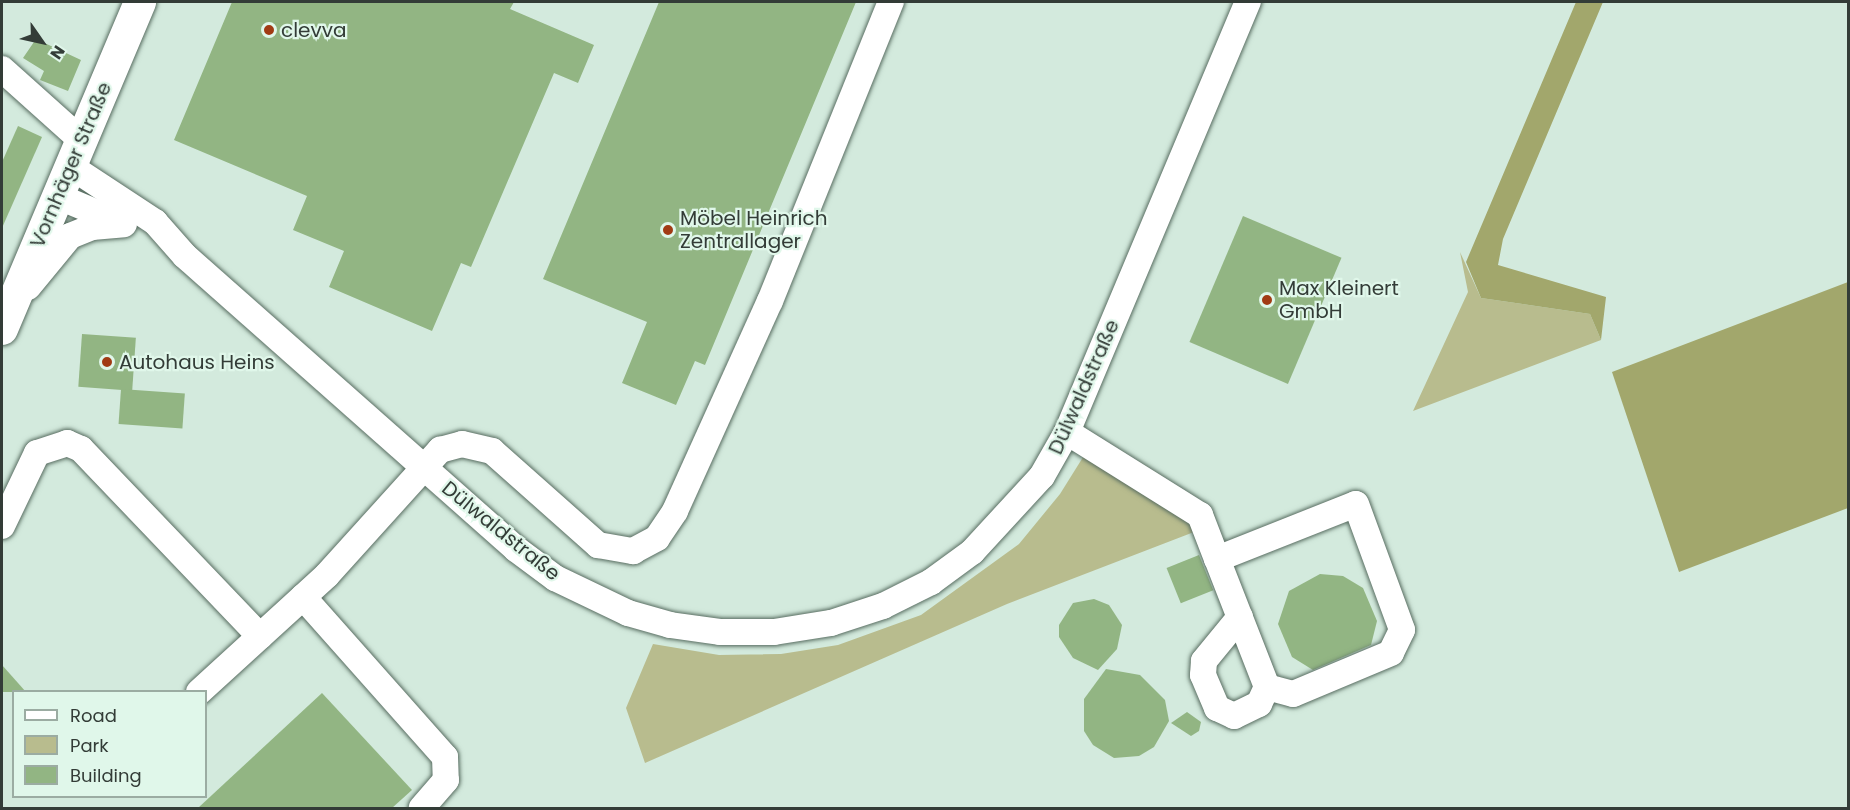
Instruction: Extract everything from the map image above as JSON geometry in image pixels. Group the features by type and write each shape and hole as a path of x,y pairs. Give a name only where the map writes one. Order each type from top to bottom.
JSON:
{"main road":[{"name":"Vornhäger Straße","path":"4,323 140,2"}],"street":[{"path":"201,690 303,597 440,450 462,444 492,451 598,545 633,551 657,538 675,511 770,301 891,2"},
{"name":"Dülwaldstraße","path":"2,69 76,153 155,222 185,256 516,549 591,598 670,625 720,632 774,632 831,623 883,606 931,582 1010,516 1042,476 1067,432 1248,2"},
{"name":"Dülwaldstraße","path":"57,196 124,224 185,256"},
{"path":"4,323 70,236 92,227 124,224"},
{"path":"1067,432 1200,515 1240,617 1267,687 1259,704 1234,716 1217,708 1203,675 1204,661 1240,617"},
{"path":"2,526 37,453 67,443 81,449 260,636"},
{"path":"1217,559 1356,504 1402,630 1390,653 1293,694 1267,687"},
{"path":"303,597 445,757 446,780 422,808"}],"green space":[{"path":"1576,2 1603,2 1503,239 1498,265 1606,297 1601,340 1590,314 1481,298 1466,262"},
{"path":"1460,252 1481,298 1590,314 1601,340 1413,411 1468,292"},
{"path":"1848,282 1848,508 1679,572 1612,372"},
{"path":"1085,454 1185,514 1194,532 1007,604 645,763 626,708 653,644 719,655 781,654 838,645 921,615 1019,544 1060,494"}],"building":[{"path":"232,2 514,2 510,9 594,45 578,83 554,73 471,267 461,263 432,331 329,287 344,251 293,230 307,196 174,140"},
{"path":"659,2 856,2 705,365 695,361 676,405 622,383 647,322 543,279"},
{"path":"36,39 81,60 68,91 40,80 44,71 23,58"},
{"path":"18,126 42,137 2,228 2,162"},
{"name":"Max Kleinert GmbH","path":"1243,216 1341,258 1288,384 1189,342"},
{"name":"Autohaus Heins","path":"82,334 136,338 132,391 78,387"},
{"path":"121,389 185,393 182,428 119,424"},
{"path":"1199,555 1213,590 1181,603 1167,568"},
{"path":"1320,574 1343,576 1363,588 1377,621 1371,645 1313,670 1292,657 1278,624 1289,591"},
{"path":"1094,599 1109,605 1122,625 1117,649 1098,670 1073,658 1059,637 1059,625 1073,603"},
{"path":"2,665 24,690 2,692"},
{"path":"1106,669 1140,675 1165,700 1169,721 1154,747 1139,756 1114,758 1093,745 1084,731 1084,699"},
{"path":"322,693 412,790 392,808 198,808"},
{"path":"1187,712 1201,722 1199,731 1191,736 1171,723"}],"place":[{"name":"clevva","path":"269,30"},
{"name":"Möbel Heinrich Zentrallager","path":"668,230"},
{"name":"Max Kleinert GmbH","path":"1267,300"},
{"name":"Autohaus Heins","path":"107,362"}]}
